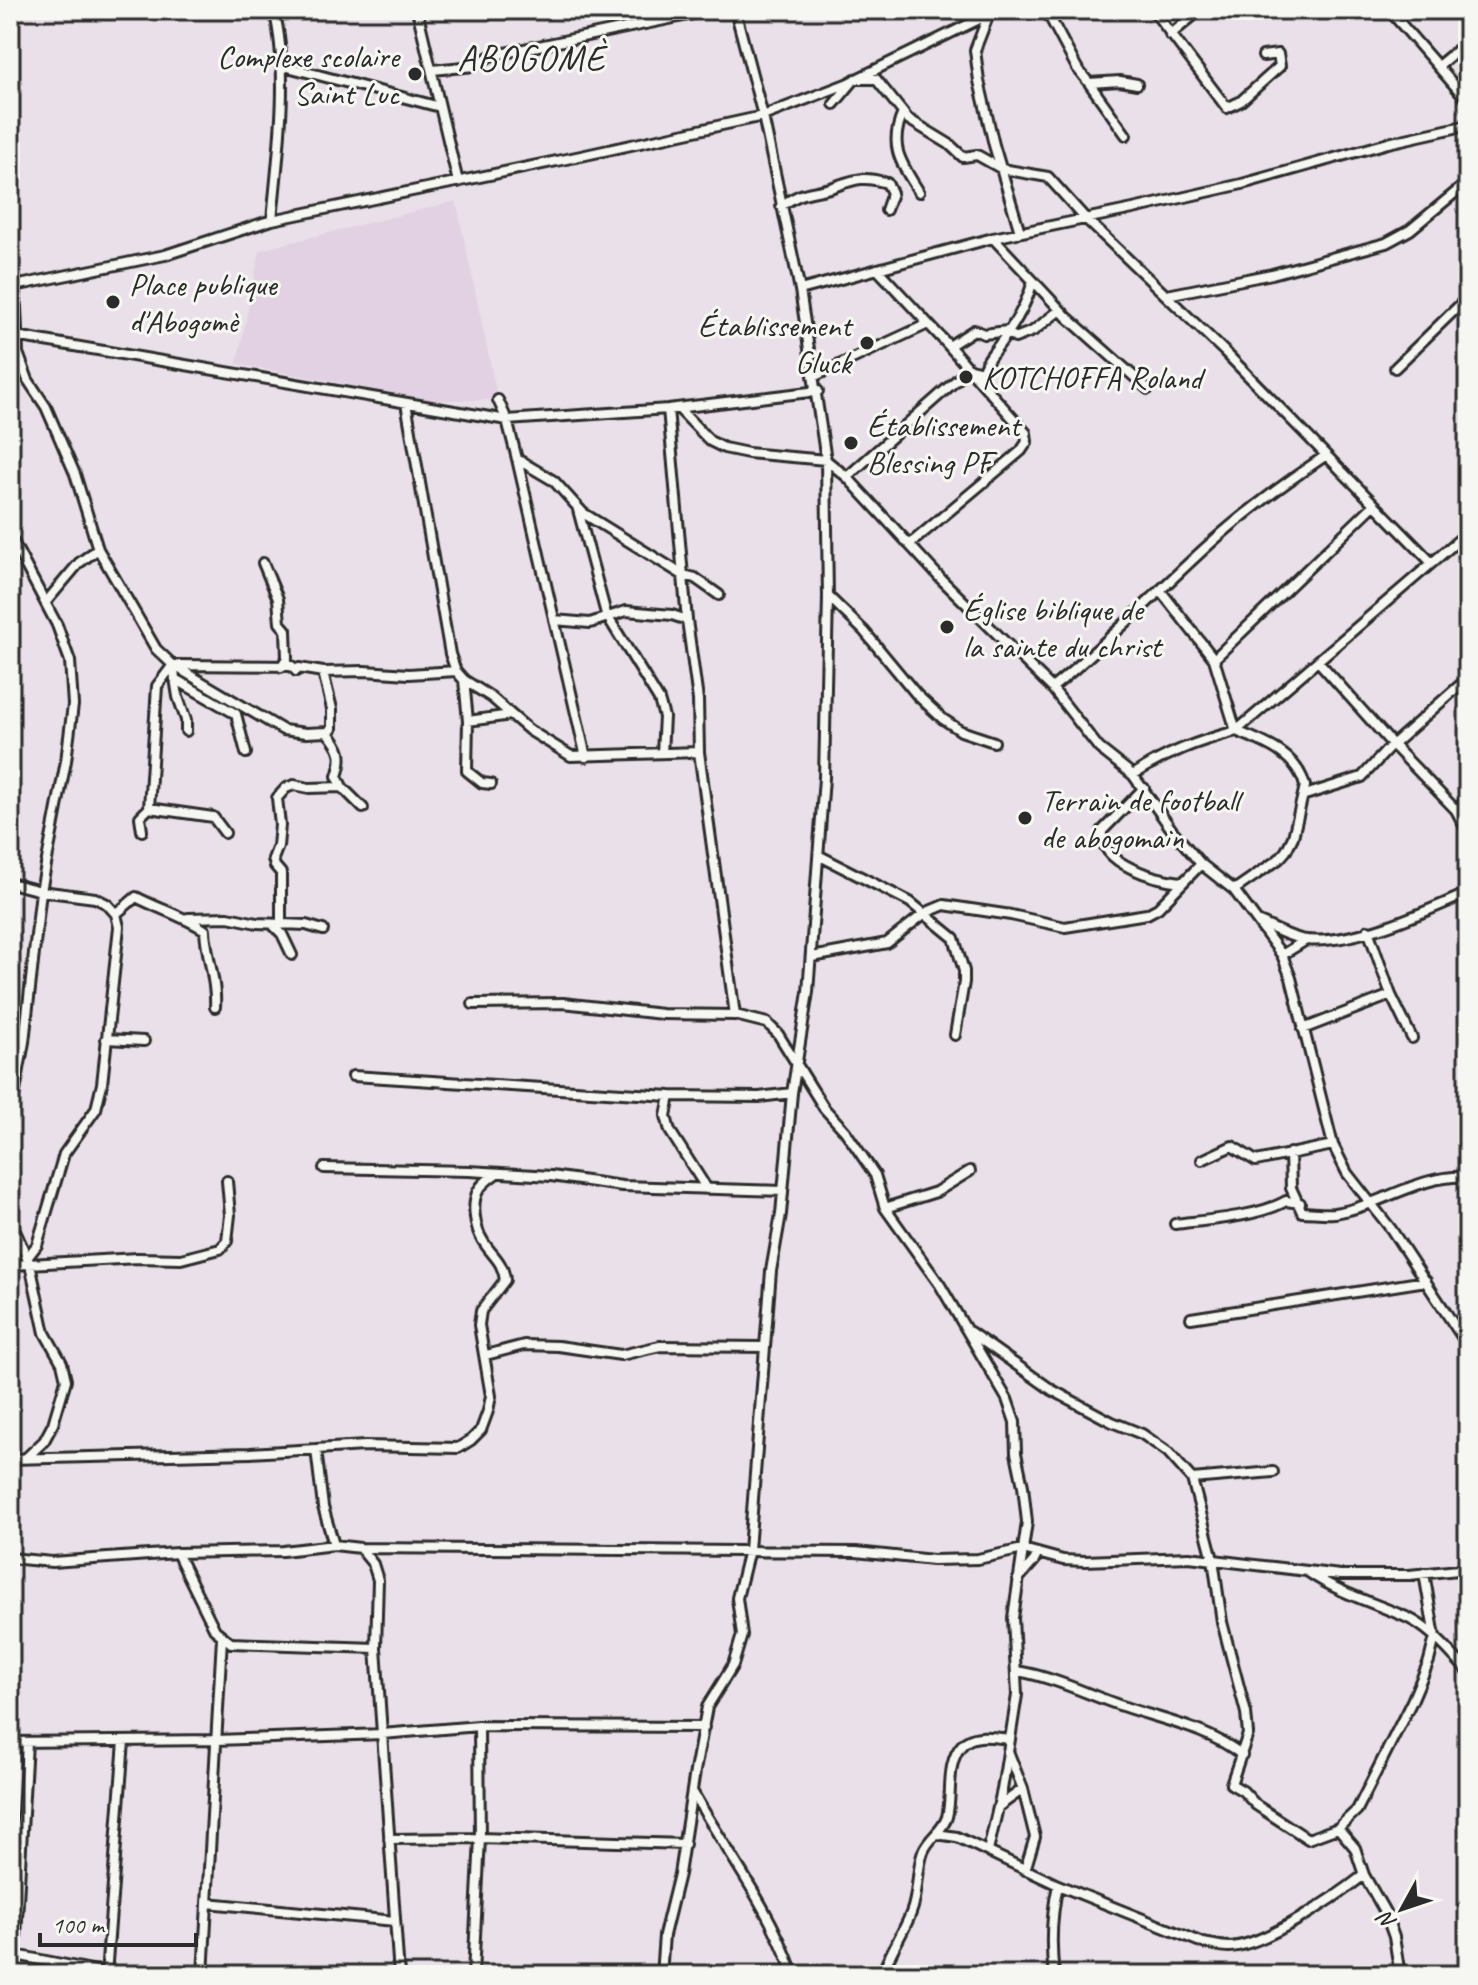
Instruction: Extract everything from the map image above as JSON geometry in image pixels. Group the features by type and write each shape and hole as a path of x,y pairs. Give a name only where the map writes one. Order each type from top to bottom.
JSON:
{"street":[{"path":"272,220 280,135 280,65 274,10"},
{"path":"417,10 458,182"},
{"path":"432,70 475,66 490,56 713,10"},
{"path":"661,1975 664,1935 685,1844 707,1707 733,1665 742,1635 737,1598 749,1550 771,1271 812,957 820,856 828,596 826,460 818,391 800,290 763,116 735,10"},
{"path":"1046,10 1077,68 1126,135"},
{"path":"1153,10 1227,108 1241,101 1280,66 1278,54 1263,56"},
{"path":"1170,35 1200,10"},
{"path":"1389,10 1468,101"},
{"path":"13,286 165,255 272,220 763,116 855,79 991,12"},
{"path":"991,12 975,50 983,99 1020,232"},
{"path":"1438,66 1468,41"},
{"path":"280,65 440,107"},
{"path":"834,104 855,79 876,79 908,119 949,144 963,157 977,155 1002,169 1048,177 1085,218 1167,295 1432,563"},
{"path":"1089,83 1120,81 1137,84"},
{"path":"903,113 896,128 895,148 919,192"},
{"path":"800,290 993,238 1242,184 1388,143 1468,125"},
{"path":"10,167 14,336 22,367 46,407 75,474 98,549 156,649 173,665 283,730 306,733 332,729 332,709 323,672"},
{"path":"781,206 798,194 830,188 845,180 870,178 887,183 892,193 886,210"},
{"path":"1167,295 1272,274 1386,243 1410,230 1468,182"},
{"path":"993,238 1060,310 1148,389"},
{"path":"877,269 1026,433 1027,442 1021,451 910,544"},
{"path":"969,369 982,372 989,354 1029,298 1033,281"},
{"path":"1395,368 1468,297"},
{"path":"949,346 974,330 984,334 1007,331 1015,338 1033,331 1060,310"},
{"path":"815,376 928,324"},
{"path":"14,336 507,420 668,409 818,391"},
{"path":"847,477 969,369"},
{"path":"498,400 507,420 517,459 586,757"},
{"path":"406,403 450,654 456,671 558,750 571,756 699,752"},
{"path":"678,408 710,441 724,448 826,460 847,477 1052,688 1099,748 1133,775 1172,830 1201,864 1234,890 1282,955 1291,978 1333,1145 1347,1173 1391,1229 1468,1346"},
{"path":"668,409 687,620 698,700 699,752 735,1015"},
{"path":"1052,688 1265,497 1325,456"},
{"path":"517,459 554,481 583,513 719,595"},
{"path":"1214,659 1374,505"},
{"path":"577,506 608,619 659,700 664,717 662,753"},
{"path":"1133,775 1181,748 1236,731 1468,532"},
{"path":"10,536 46,602 70,661 73,705 61,791 41,891 24,1042 10,1119"},
{"path":"46,602 79,563 98,549"},
{"path":"263,563 278,599 280,623 286,630 287,658 281,667"},
{"path":"1160,590 1214,659 1236,731 1278,749 1303,779 1305,795 1286,851 1234,890"},
{"path":"828,596 864,631 917,695 943,719 961,731 994,742"},
{"path":"554,620 590,623 626,611 672,615 687,620"},
{"path":"1318,661 1456,810 1468,833"},
{"path":"173,665 409,674 456,671"},
{"path":"173,665 186,731"},
{"path":"142,831 140,817 149,808 157,686 173,665"},
{"path":"1305,795 1362,777 1392,744 1468,678"},
{"path":"175,679 236,714 246,753"},
{"path":"464,680 468,721 467,771 482,783 491,784"},
{"path":"468,721 511,715"},
{"path":"327,732 340,747 343,760 337,776 342,787 363,808"},
{"path":"292,955 277,925 281,873 273,859 280,825 277,798 286,788 294,785 342,787"},
{"path":"1144,788 1102,831 1102,838 1108,850 1145,876 1181,882"},
{"path":"1456,810 1468,800"},
{"path":"149,808 213,817 225,833"},
{"path":"820,856 895,893 954,938 964,971 964,992 955,1035"},
{"path":"812,957 887,943 925,913 944,905 963,906 1065,927 1147,914 1158,908 1201,864"},
{"path":"10,883 41,891 95,898 107,904 116,914 119,927 102,1084 96,1109 64,1154 37,1245 29,1261"},
{"path":"1258,921 1306,940 1341,938 1433,908 1468,893"},
{"path":"116,914 136,897 187,918 205,930 217,990 215,1007"},
{"path":"187,918 228,917 277,925 306,925 323,930"},
{"path":"1368,930 1391,995 1412,1038"},
{"path":"1282,955 1306,940"},
{"path":"1303,1029 1391,995"},
{"path":"473,1004 563,1003 662,1014 735,1015 767,1023 778,1034 824,1108 845,1131 875,1175 885,1208 940,1285 1007,1399 1015,1422 1016,1453 1027,1522 1013,1618 1017,1695 988,1851"},
{"path":"106,1039 144,1041"},
{"path":"353,1076 670,1096 759,1097 792,1093"},
{"path":"670,1096 666,1116 670,1131 707,1189"},
{"path":"1202,1160 1232,1146 1256,1161 1333,1145"},
{"path":"1290,1153 1291,1188 1302,1212 1333,1213 1434,1181 1468,1177"},
{"path":"324,1168 497,1173 551,1176 622,1186 783,1191"},
{"path":"885,1208 936,1192 970,1171"},
{"path":"10,1459 365,1446 458,1448 481,1430 491,1396 479,1325 481,1311 505,1280 499,1259 480,1238 475,1208 476,1193 497,1173"},
{"path":"10,1265 29,1261 181,1259 220,1249 227,1241 230,1215 227,1181"},
{"path":"1175,1224 1223,1218 1278,1206 1286,1201 1300,1203"},
{"path":"10,1220 29,1261 45,1333 62,1363 66,1380 61,1403 44,1441 25,1459"},
{"path":"1191,1318 1426,1281"},
{"path":"966,1329 1052,1390 1142,1434 1168,1452 1192,1479 1213,1559 1222,1622 1246,1713 1248,1734 1231,1784 1256,1805 1308,1839 1338,1828 1357,1810 1412,1701 1435,1637 1424,1573"},
{"path":"486,1355 524,1345 558,1346 621,1355 660,1346 765,1347"},
{"path":"44,1441 52,1458"},
{"path":"316,1449 323,1507 334,1545"},
{"path":"1192,1479 1273,1472"},
{"path":"10,1558 52,1562 177,1553 283,1551 334,1545 360,1548 856,1552 933,1560 978,1559 1023,1549 1063,1560 1135,1557 1213,1559 1340,1575 1468,1569"},
{"path":"360,1548 373,1564 378,1580 376,1648 399,1975"},
{"path":"177,1553 215,1630 231,1643 376,1648"},
{"path":"1018,1579 1038,1553"},
{"path":"1307,1572 1330,1587 1408,1618 1435,1637 1468,1671"},
{"path":"203,1975 222,1638"},
{"path":"1017,1671 1047,1677 1205,1733 1242,1755"},
{"path":"10,1742 217,1740 382,1734 479,1726 704,1727"},
{"path":"473,1975 480,1838 479,1726"},
{"path":"882,1975 912,1913 921,1855 947,1817 950,1779 960,1747 972,1738 1010,1739"},
{"path":"106,1974 124,1741"},
{"path":"27,1742 12,1954 117,1975"},
{"path":"1008,1751 1023,1789 1035,1837 1025,1870"},
{"path":"998,1807 1023,1789"},
{"path":"692,1791 766,1913 792,1971"},
{"path":"1338,1828 1355,1848 1364,1875 1390,1925 1400,1975"},
{"path":"936,1834 957,1837 1058,1885 1203,1943 1229,1947 1278,1930 1347,1889 1364,1875"},
{"path":"389,1839 480,1838 685,1844"},
{"path":"1054,1975 1050,1946 1051,1918 1058,1885"},
{"path":"207,1903 395,1921"}],"shaded area":[{"path":"456,201 498,400 432,400 237,364 260,250"}],"place":[{"name":"Complexe scolaire Saint Luc","path":"415,74"},
{"name":"Place publique d'Abogomè","path":"113,302"},
{"name":"Établissement Gluck","path":"867,343"},
{"name":"KOTCHOFFA Roland","path":"966,377"},
{"name":"Établissement Blessing PF","path":"851,443"},
{"name":"Église biblique de la sainte du christ","path":"947,627"},
{"name":"Terrain de football de abogomain","path":"1025,818"}],"district":[{"name":"ABOGOMÈ","path":"532,57"}]}
